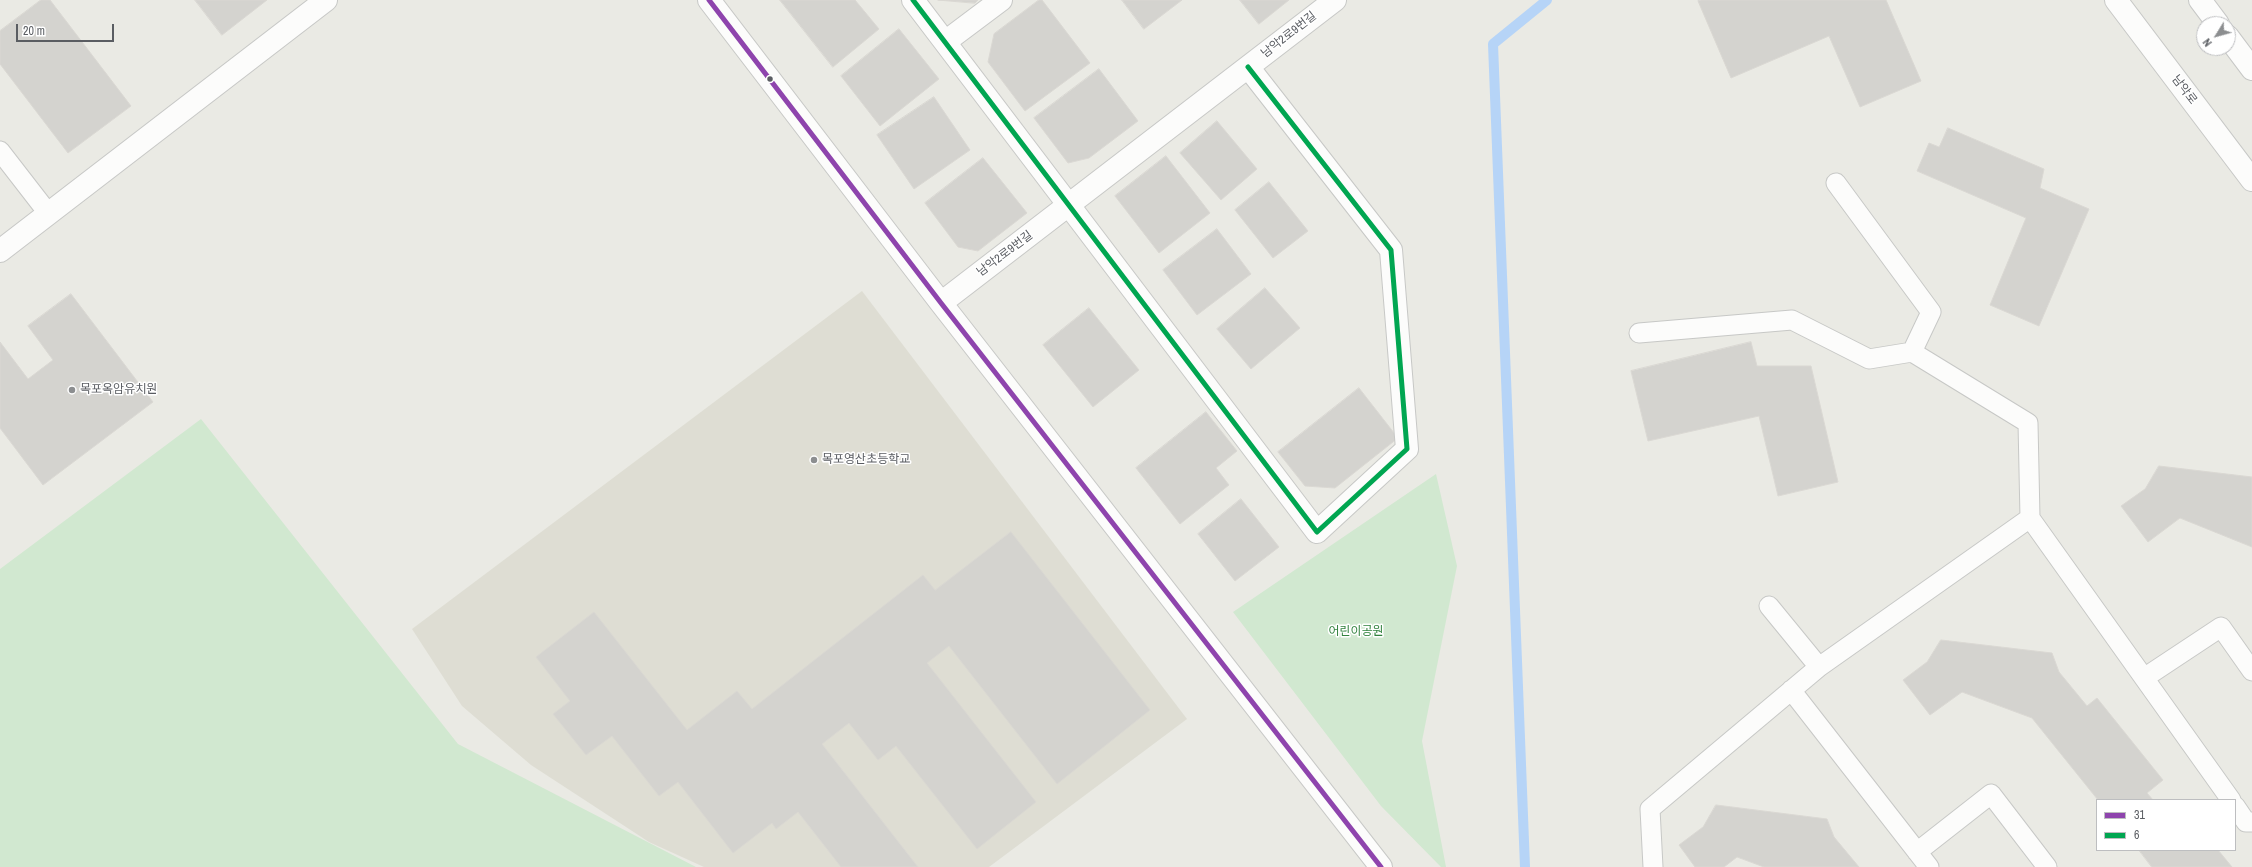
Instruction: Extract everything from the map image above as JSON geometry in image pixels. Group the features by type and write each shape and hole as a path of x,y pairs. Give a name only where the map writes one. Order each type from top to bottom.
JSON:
{"street":[{"path":"0,251 326,0"},
{"path":"709,0 941,302 1381,867"},
{"path":"913,0 1317,532 1407,449 1391,250 1248,67"},
{"path":"945,42 1001,0"},
{"name":"남악2로9번길","path":"941,302 1335,0"},
{"name":"남악로","path":"2116,0 2252,180"},
{"path":"2200,0 2212,16"},
{"path":"2236,48 2252,69"}],"lane":[{"path":"0,152 48,214"},
{"path":"1836,183 1931,312 1912,352"},
{"path":"1639,333 1792,320 1869,359 1912,352 2028,423 2030,518 2230,799"},
{"path":"1653,867 1650,809 1819,667 2030,518"},
{"path":"1769,606 1819,667"},
{"path":"2144,678 2221,627 2252,671"},
{"path":"1791,690 1929,867"},
{"path":"1917,852 1991,794 2047,867"},
{"path":"2236,807 2246,822 2252,822"}],"shaded area":[{"name":"목포영산초등학교","path":"862,291 1187,719 989,867 704,867 649,842 531,765 462,706 412,629"}],"green space":[{"path":"201,419 458,744 696,867 0,867 0,569"},
{"name":"어린이공원","path":"1436,474 1457,566 1422,741 1446,867 1441,867 1381,806 1233,612"}],"building":[{"path":"41,0 50,0 131,106 68,153 0,64 0,31"},
{"path":"195,0 267,0 222,35"},
{"path":"780,0 855,0 879,29 833,67"},
{"path":"938,0 978,0 975,3"},
{"path":"1039,0 1042,0 1090,63 1025,111 988,62 994,34"},
{"path":"1122,0 1182,0 1144,29"},
{"path":"1240,0 1289,0 1259,24"},
{"path":"1886,0 1921,81 1860,107 1829,36 1731,78 1698,1"},
{"path":"899,29 939,79 880,126 841,76"},
{"path":"1099,69 1138,121 1089,158 1068,163 1034,118"},
{"path":"934,97 970,150 914,189 877,135"},
{"path":"1217,121 1257,169 1221,200 1180,153"},
{"path":"1948,128 2044,169 2040,188 2089,209 2039,326 1990,305 2026,218 1917,171 1929,143 1939,147"},
{"path":"1166,156 1210,213 1159,253 1115,196"},
{"path":"983,158 1027,213 978,251 958,247 925,203"},
{"path":"1269,182 1308,231 1273,258 1235,210"},
{"path":"1217,229 1251,274 1197,315 1163,270"},
{"path":"1265,288 1300,328 1251,369 1217,329"},
{"name":"목포옥암유치원","path":"71,294 153,402 43,485 0,428 0,342 28,379 53,360 28,326"},
{"path":"1089,308 1139,370 1093,407 1043,345"},
{"path":"1751,342 1757,366 1811,366 1838,482 1778,496 1759,416 1648,441 1631,371"},
{"path":"1359,388 1398,438 1335,488 1305,486 1278,452"},
{"path":"1206,412 1237,451 1216,468 1229,485 1180,524 1136,468"},
{"path":"2159,466 2252,477 2252,547 2180,518 2148,542 2121,506 2145,489"},
{"path":"1241,499 1279,547 1235,581 1198,534"},
{"path":"1011,532 1150,710 1057,784 949,646 927,663 1036,802 977,849 896,746 878,760 849,723 822,744 918,867 841,867 798,812 776,829 772,823 733,853 678,782 659,796 612,736 586,755 553,714 570,701 536,657 594,612 687,730 737,691 752,709 923,575 935,590"},
{"path":"1941,640 2052,653 2059,672 2087,706 2097,698 2163,780 2147,793 2152,799 2097,799 2032,718 1962,692 1930,715 1903,680 1927,662"},
{"path":"1716,805 1827,819 1834,837 1859,867 1764,867 1737,857 1724,867 1695,867 1679,845 1703,827"},
{"path":"2140,851 2219,851 2232,867 2152,867"}],"waterway":[{"path":"1525,867 1493,44 1547,0"}],"transit line":[{"name":"31","path":"709,0 941,303 1381,867"},
{"name":"6","path":"913,0 1317,532 1407,449 1391,250 1248,67"}],"place":[{"name":"목포옥암유치원","path":"72,390"},
{"name":"목포영산초등학교","path":"814,460"}]}
